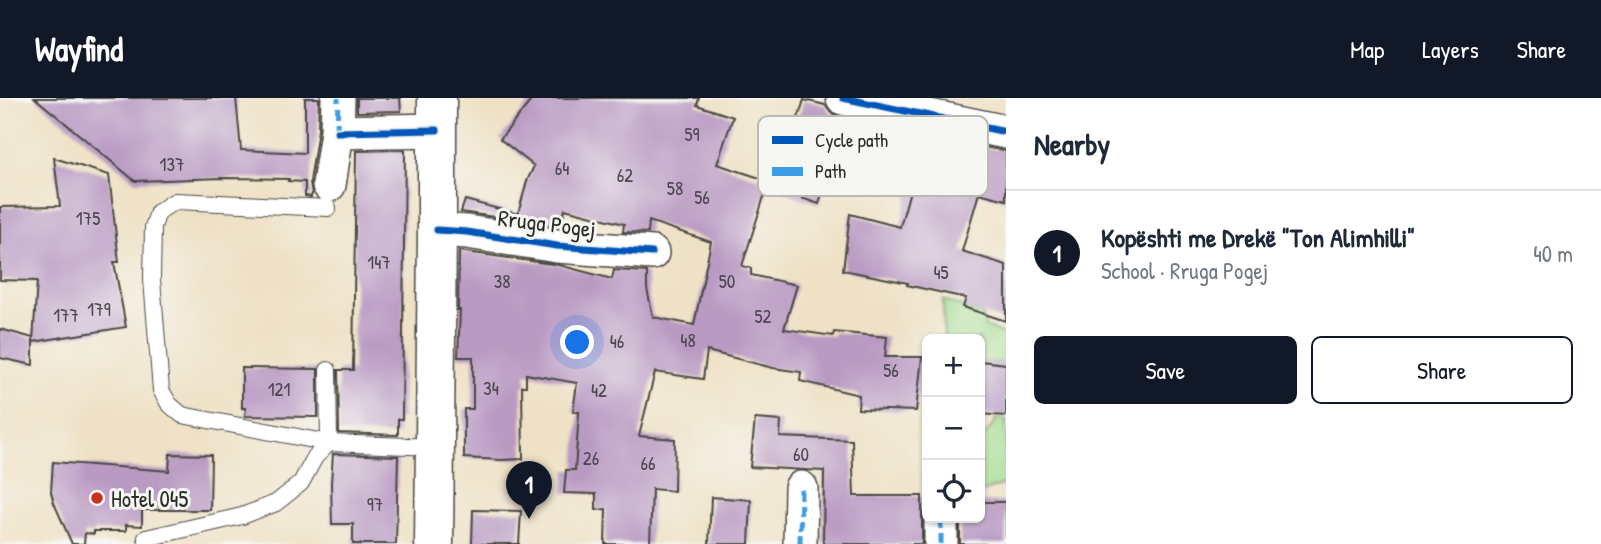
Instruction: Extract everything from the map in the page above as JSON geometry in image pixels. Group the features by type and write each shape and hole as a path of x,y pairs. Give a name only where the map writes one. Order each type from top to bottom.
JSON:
{"main road":[{"path":"434,544 437,114"}],"street":[{"path":"329,197 338,98"},
{"path":"843,98 929,116"},
{"path":"337,132 437,114"},
{"path":"988,128 1006,132"},
{"name":"Rruga Pogej","path":"437,230 557,246 652,253"},
{"path":"800,488 800,544"},
{"path":"941,544 942,523"}],"lane":[{"path":"329,197 175,201 158,212 153,227 152,280 161,390 169,404 182,415 329,443 435,447"},
{"path":"146,538 242,516 276,503 301,483 316,457 329,443 328,370"}],"green space":[{"path":"943,300 982,314 985,327 1006,335 1006,364 985,362 985,334 944,334"},
{"path":"995,419 1006,419 1006,483 985,491 985,435 995,423"}],"building":[{"path":"35,98 236,98 241,150 305,153 305,98 319,98 318,130 310,182 311,197 305,196 305,182 288,181 289,179 135,181"},
{"path":"357,98 400,98 401,111 357,112"},
{"path":"533,98 699,98 697,105 733,117 717,164 758,177 758,196 764,196 742,266 751,268 751,275 797,285 784,329 833,336 834,332 887,337 885,357 922,357 916,411 858,409 859,395 800,381 801,372 773,368 707,351 703,379 655,372 639,436 675,439 674,491 652,489 650,544 605,544 606,509 596,510 596,494 564,493 566,470 575,470 579,412 573,412 577,383 526,374 526,386 522,386 523,459 464,458 464,409 473,409 473,357 458,357 459,251 559,265 612,279 614,270 647,272 647,289 653,317 694,325 711,242 649,221 648,233 623,232 624,224 565,209 561,227 461,212 465,200 518,214 534,166 500,139"},
{"path":"804,100 825,105 831,113 838,116 799,116"},
{"path":"988,148 1006,151 1006,200 988,195"},
{"path":"405,150 402,419 398,419 398,435 339,433 338,370 353,370 356,151"},
{"path":"54,158 109,175 119,262 114,262 126,327 33,342 37,281 0,280 0,207 60,206"},
{"path":"796,196 821,196 819,204"},
{"path":"908,196 978,196 962,251 1006,265 1006,321 963,307 966,298 843,270 850,214 900,227"},
{"path":"0,329 33,338 33,365 0,358"},
{"path":"985,362 1006,364 1006,416 985,414"},
{"path":"242,368 318,369 318,417 245,416 246,408 242,408"},
{"path":"755,419 781,421 780,437 852,440 854,496 922,496 922,544 823,544 824,471 750,467"},
{"name":"Hotel 045","path":"170,454 211,455 210,510 142,510 142,526 126,525 126,531 85,533 84,544 72,544 51,492 53,462 169,471"},
{"path":"333,454 398,456 396,544 353,544 353,524 332,524"},
{"path":"711,497 751,500 749,544 709,544"},
{"path":"985,502 1006,502 1006,544 960,544 960,523 985,523"},
{"path":"473,510 521,511 519,544 472,544"}],"marked path":[{"path":"337,132 338,98"},
{"path":"800,544 801,488"},
{"path":"941,523 941,544"}],"cycle path":[{"path":"843,98 929,116"},
{"path":"988,128 1006,132"},
{"path":"337,132 437,130"},
{"path":"437,230 557,246 652,253"}],"place":[{"name":"Hotel 045","path":"97,498"},
{"name":"Kopështi me Drekë \"Ton Alimhilli\"","path":"529,519"}]}
